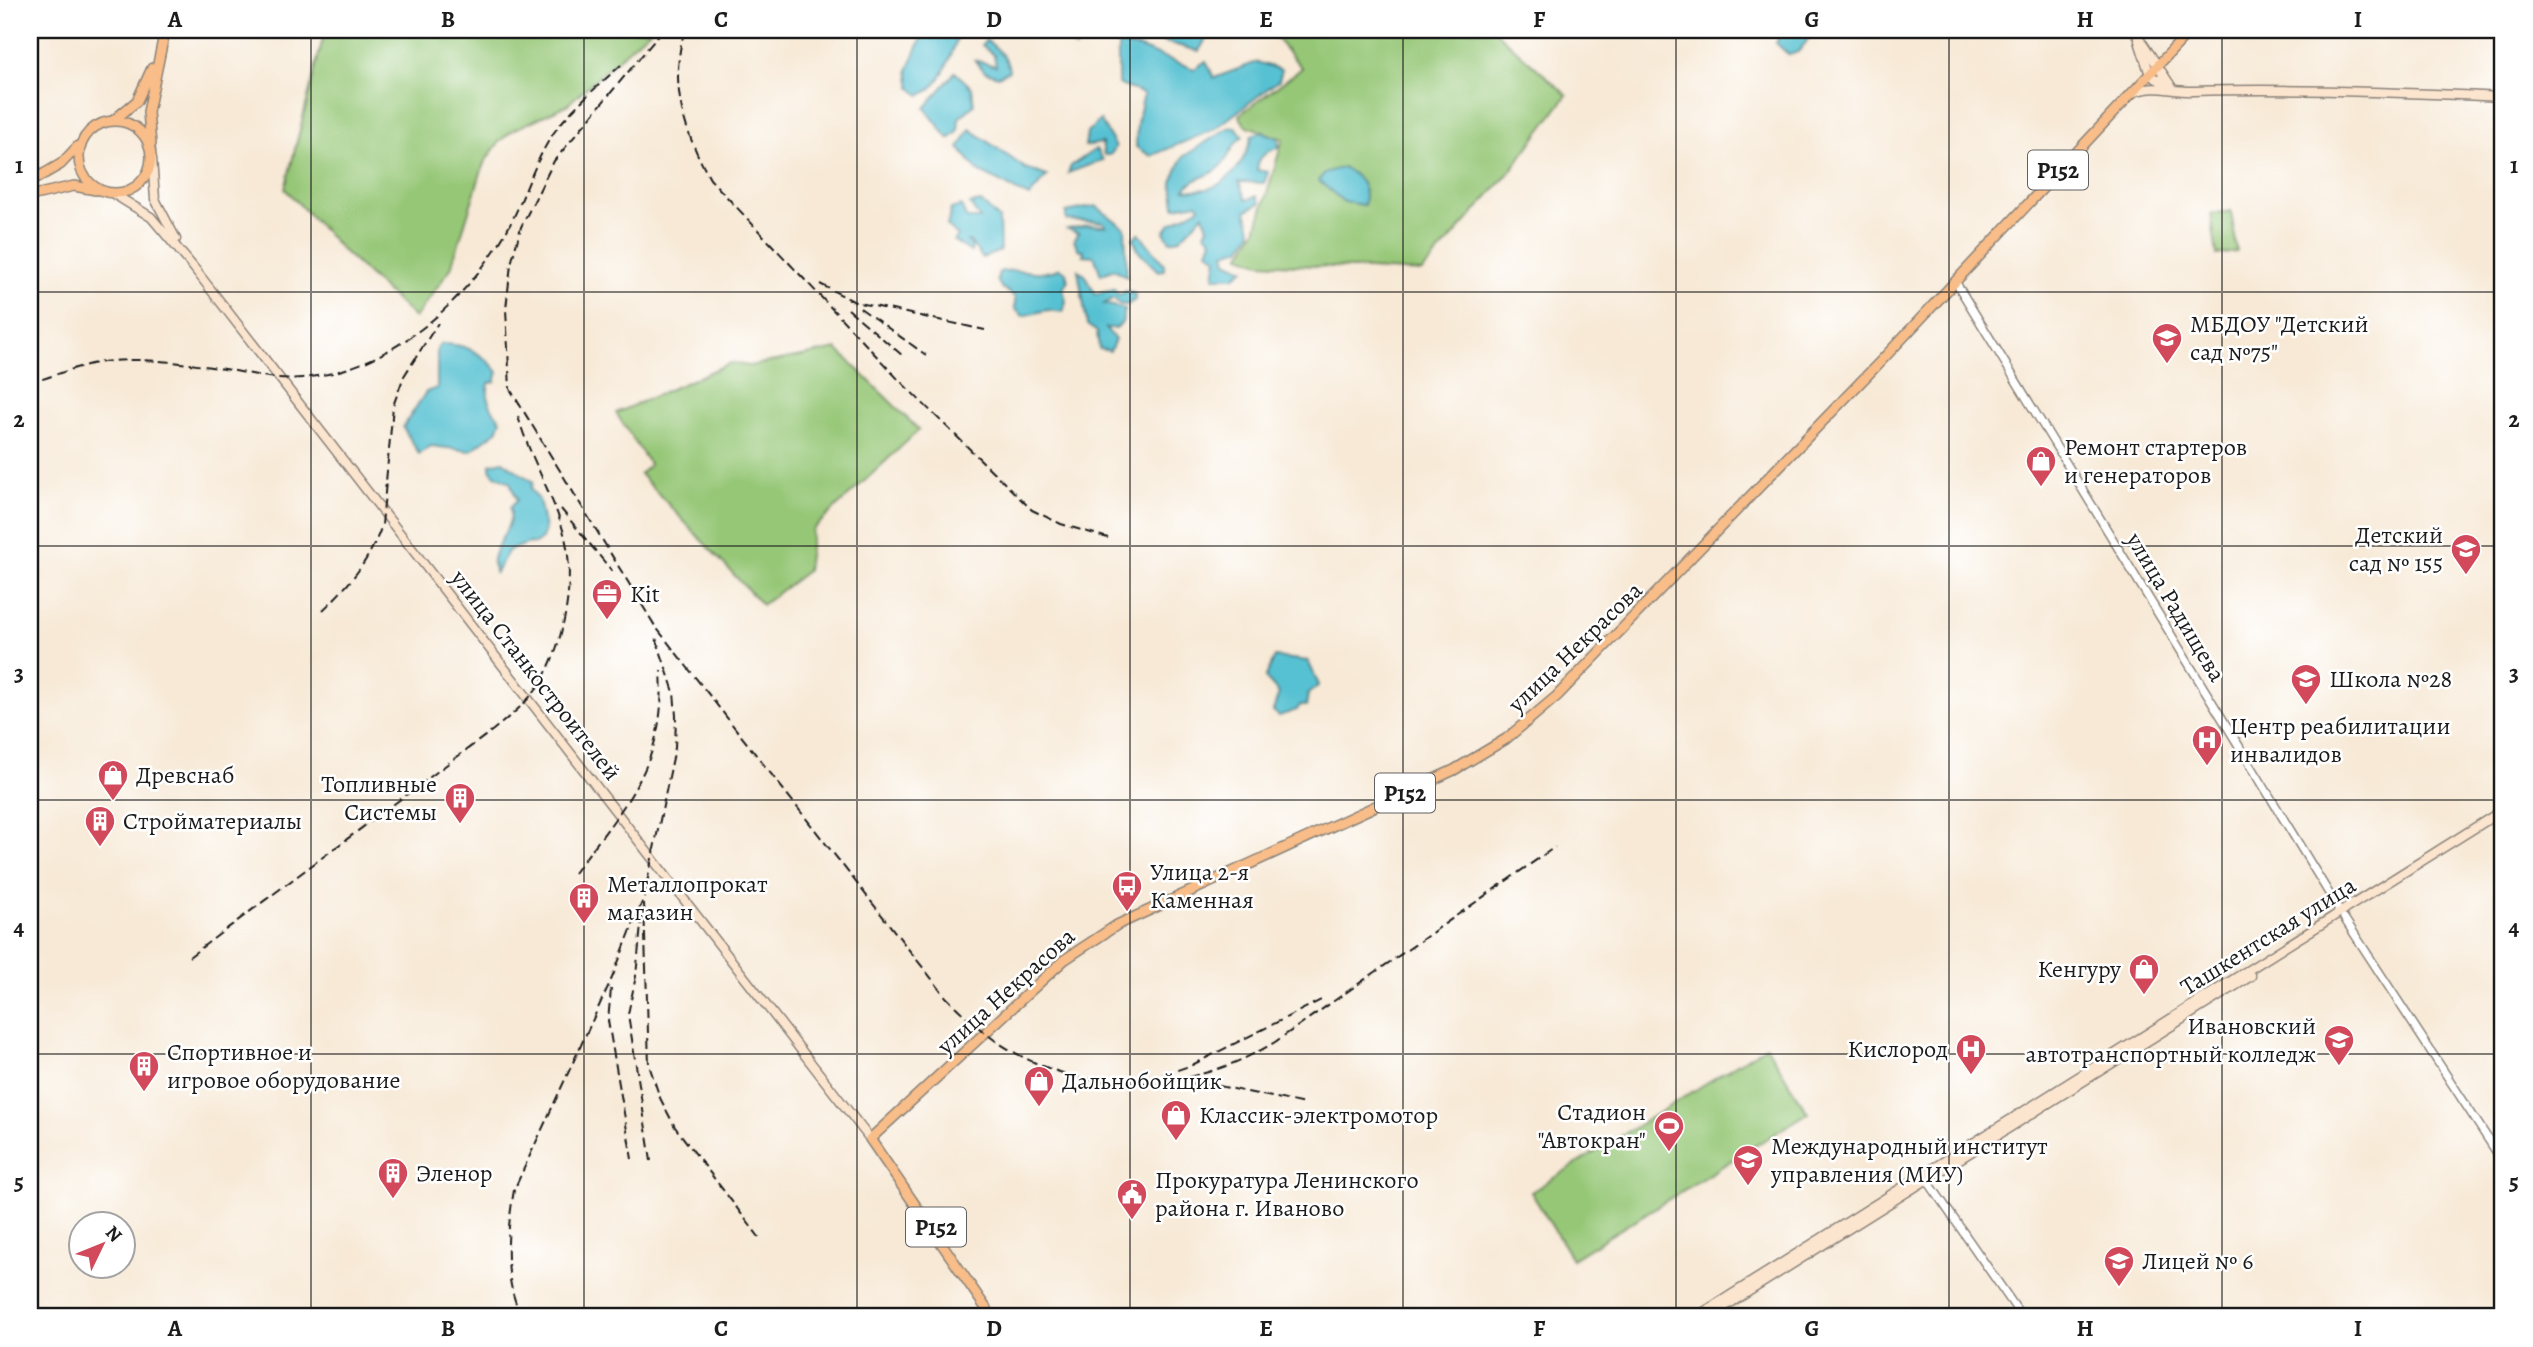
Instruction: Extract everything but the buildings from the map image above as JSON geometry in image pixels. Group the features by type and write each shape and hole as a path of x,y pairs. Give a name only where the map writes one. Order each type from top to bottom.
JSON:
{"main road":[{"name":"улица Станкостроителей","path":"164,30 148,112 152,188 158,209 194,268"},
{"name":"улица Некрасова","path":"871,1137 1064,960 1090,941 1116,925 1454,770 1506,739 1557,696 1625,628 2191,30"},
{"path":"2136,32 2174,89"},
{"path":"2136,32 2150,75 2174,89"},
{"name":"улица Станкостроителей","path":"111,121 122,116 137,101 160,51"},
{"path":"2132,93 2149,86 2174,89 2503,97"},
{"path":"30,182 61,164 91,130 111,121 131,125 140,131 151,154 144,179 135,187 112,193 74,186 30,196"},
{"path":"83,139 79,150 83,174 100,190"},
{"name":"улица Станкостроителей","path":"112,193 151,217 194,268 871,1137 999,1317"},
{"name":"Ташкентская улица","path":"2476,831 2503,810"},
{"name":"Ташкентская улица","path":"1696,1317 2476,831 2503,817"},
{"name":"улица Станкостроителей","path":"871,1137 992,1317"},
{"name":"Ташкентская улица","path":"1708,1317 1924,1176"}],"street":[{"name":"улица Радищева","path":"1955,281 2343,916 2503,1162"},
{"path":"1924,1176 2022,1317"}],"green space":[{"path":"325,30 650,30 567,105 513,130 500,141 484,163 451,268 415,318 343,251 285,189"},
{"path":"1269,30 1494,30 1567,95 1508,174 1422,272 1260,263 1240,256 1256,230 1283,139 1245,125 1239,115 1302,68"},
{"path":"2231,211 2237,252 2217,255 2211,214"},
{"path":"837,349 919,430 812,530 807,571 762,605 640,474 650,465 616,413 730,363 749,366"},
{"name":"Стадион \"Автокран\"","path":"1766,1046 1808,1113 1572,1259 1531,1192"}],"water":[{"path":"925,30 955,30 958,36 940,78 934,86 920,95 911,88 908,70"},
{"path":"1050,30 1075,30 1082,35 1075,48"},
{"path":"1119,30 1211,30 1199,51"},
{"path":"1782,30 1816,30 1798,52 1789,55 1776,43"},
{"path":"986,40 1004,57 1009,71 998,76 985,72 975,60 996,66 994,55 982,45"},
{"path":"1118,45 1140,48 1194,69 1206,61 1214,78 1257,62 1282,70 1279,80 1215,129 1151,156 1136,147 1137,123 1144,94 1118,84"},
{"path":"955,72 972,88 974,105 959,118 958,132 949,139 925,108"},
{"path":"1100,120 1116,147 1110,155 1104,155 1102,143 1085,146 1087,133"},
{"path":"1236,127 1243,136 1223,164 1185,189 1210,188 1229,177 1243,158 1252,135 1262,132 1278,138 1279,148 1270,150 1259,159 1257,170 1268,172 1264,183 1239,182 1246,200 1257,196 1260,203 1246,211 1252,232 1241,248 1225,253 1227,261 1244,269 1234,277 1214,277 1217,258 1208,251 1212,240 1205,233 1208,227 1203,215 1180,239 1170,241 1164,232 1170,224 1200,207 1198,203 1175,207 1172,182 1183,157 1228,128"},
{"path":"970,129 1025,168 1047,176 1029,197 978,171 959,148"},
{"path":"1096,149 1103,160 1068,173 1071,166"},
{"path":"1343,167 1361,182 1365,192 1364,205 1344,202 1319,181 1324,173"},
{"path":"981,202 999,219 1000,251 982,258 970,241 967,241 972,247 971,252 954,241 958,236 947,226 951,209 961,206 967,219 980,219 970,204"},
{"path":"1096,206 1125,228 1127,277 1114,269 1101,275 1094,256 1083,255 1084,250 1079,250 1074,240 1079,233 1068,229 1087,225 1106,226 1103,222 1066,220 1066,212"},
{"path":"1139,233 1164,264 1164,270 1158,271 1139,252 1133,238"},
{"path":"1060,268 1066,272 1068,282 1063,288 1066,302 1063,312 1047,310 1023,316 1015,309 1015,297 1001,287 997,280 999,272 1045,272"},
{"path":"1078,270 1086,276 1095,294 1114,289 1119,295 1126,291 1135,294 1135,300 1127,305 1119,304 1114,298 1104,304 1125,309 1122,323 1116,328 1106,328 1115,340 1110,351 1099,349 1097,332 1087,325"},
{"path":"441,344 458,345 474,351 498,372 495,382 489,383 488,399 501,420 497,431 470,451 431,446 419,454 403,427 426,392 437,388 437,349"},
{"path":"503,461 533,482 531,489 539,500 545,529 542,539 535,544 509,550 495,574 495,553 508,527 510,507 517,500 510,482 491,471 490,464"},
{"path":"1275,657 1308,661 1319,685 1308,694 1306,706 1300,705 1297,710 1279,716 1273,711 1279,693 1265,678"}],"railway":[{"path":"663,30 554,161 521,227 511,264 506,309 510,389 655,626 946,997 969,1019 1012,1051 1077,1077 1145,1083 1212,1071 1275,1042 1555,847"},
{"path":"685,30 678,69 681,107 693,143 710,179 900,381 1032,510 1061,524 1108,538"},
{"path":"30,387 36,381 74,368 119,360 169,362 271,377 302,378 333,373 390,350 440,313 482,267 507,230 537,163 557,128 621,65"},
{"path":"820,284 855,302 985,330"},
{"path":"860,308 926,355"},
{"path":"848,309 902,355"},
{"path":"323,610 358,571 377,538 382,525 393,406 404,376 438,323"},
{"path":"189,957 493,730 523,704 539,685 556,650 562,630 569,568 563,530 518,416"},
{"path":"561,509 612,571"},
{"path":"522,1317 511,1287 509,1271 508,1238 514,1190 612,978 644,897 675,748 674,692 655,635"},
{"path":"574,873 626,803 650,757 661,703 661,671"},
{"path":"644,903 649,1065 660,1098 675,1127 759,1237"},
{"path":"642,915 636,976 628,1014 651,1161"},
{"path":"611,989 608,1021 632,1159"},
{"path":"1163,1075 1192,1065 1321,1000"},
{"path":"1188,1083 1219,1086 1305,1104"}],"place":[{"name":"МБДОУ \"Детский сад №75\"","path":"2167,365"},
{"name":"Ремонт стартеров и генераторов","path":"2041,488"},
{"name":"Детский сад № 155","path":"2466,576"},
{"name":"Kit","path":"607,621"},
{"name":"Школа №28","path":"2306,706"},
{"name":"Центр реабилитации инвалидов","path":"2207,767"},
{"name":"Древснаб","path":"113,802"},
{"name":"Топливные Системы","path":"460,825"},
{"name":"Стройматериалы","path":"100,848"},
{"name":"Улица 2-я Каменная","path":"1127,913"},
{"name":"Металлопрокат магазин","path":"584,925"},
{"name":"Кенгуру","path":"2144,996"},
{"name":"Ивановский автотранспортный колледж","path":"2339,1067"},
{"name":"Кислород","path":"1971,1076"},
{"name":"Спортивное и игровое оборудование","path":"144,1093"},
{"name":"Дальнобойщик","path":"1039,1108"},
{"name":"Классик-электромотор","path":"1176,1142"},
{"name":"Стадион \"Автокран\"","path":"1669,1153"},
{"name":"Международный институт управления (МИУ)","path":"1748,1187"},
{"name":"Эленор","path":"393,1200"},
{"name":"Прокуратура Ленинского района г. Иваново","path":"1132,1221"},
{"name":"Лицей № 6","path":"2119,1288"}]}
